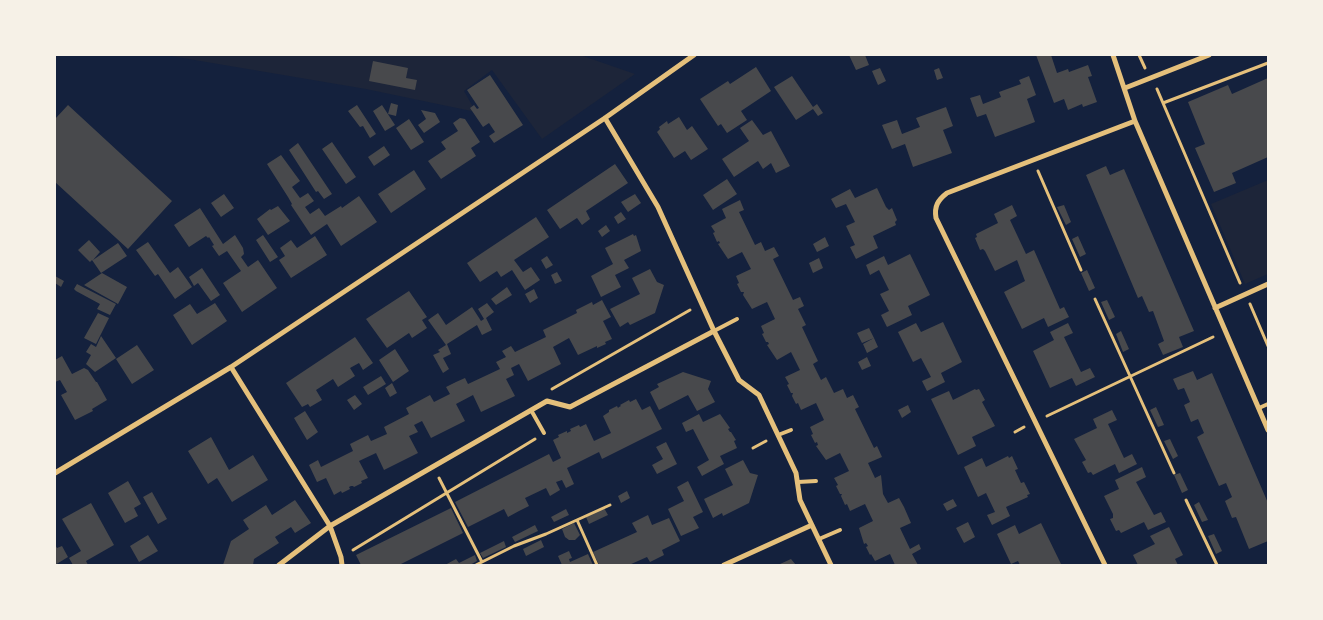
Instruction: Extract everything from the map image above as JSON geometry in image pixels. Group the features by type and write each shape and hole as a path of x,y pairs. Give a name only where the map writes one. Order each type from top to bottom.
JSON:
{"street":[{"path":"55,474 231,367 605,118 694,55"},
{"path":"1113,55 1135,121 1268,430"},
{"path":"1125,88 1209,55"},
{"path":"605,118 658,207 714,331 739,380 759,395 796,473 800,500 831,565"},
{"path":"1105,565 936,218 935,210 939,200 947,193 1135,121"},
{"path":"1215,308 1268,284"},
{"path":"280,565 330,526 547,401 570,407 714,331"},
{"path":"231,367 330,526 340,562"},
{"path":"724,565 812,525"}],"lane":[{"path":"714,331 737,319"},
{"path":"1258,408 1268,404"},
{"path":"531,410 544,433"},
{"path":"778,435 791,430"},
{"path":"798,482 816,481"},
{"path":"819,539 840,530"}],"path":[{"path":"1139,55 1152,77 1268,346"},
{"path":"1163,103 1268,63"},
{"path":"1033,160 1081,270"},
{"path":"1095,299 1174,473"},
{"path":"547,401 553,387 702,303"},
{"path":"1015,432 1226,331"},
{"path":"340,562 544,433"},
{"path":"433,466 482,562"},
{"path":"1186,500 1217,565"},
{"path":"476,565 514,546 546,534 610,505"},
{"path":"577,520 597,565"}],"shaded area":[{"path":"165,55 580,55 635,74 542,139 492,70 464,91 476,112 366,89"},
{"path":"1268,180 1268,274 1245,284 1211,204"}],"building":[{"path":"849,55 865,55 869,65 856,70"},
{"path":"1036,55 1051,55 1057,73 1068,69 1069,72 1088,65 1092,76 1088,77 1097,102 1083,107 1082,104 1068,110 1064,99 1054,103"},
{"path":"373,61 408,68 406,78 417,80 415,90 369,81"},
{"path":"756,67 771,91 741,111 747,120 727,133 721,124 718,126 700,99 728,81 730,84"},
{"path":"880,68 886,81 878,85 872,71"},
{"path":"939,68 943,78 937,80 934,70"},
{"path":"490,75 523,125 494,143 489,136 495,132 489,123 483,127 470,108 474,105 477,109 479,108 467,90"},
{"path":"792,76 813,107 817,104 823,113 818,116 813,109 796,120 774,87"},
{"path":"1029,76 1036,95 1027,99 1035,122 995,137 986,114 977,117 970,98 980,95 983,104 1001,97 999,92 1021,84 1019,80"},
{"path":"1268,78 1268,157 1232,173 1236,183 1214,192 1195,148 1205,144 1188,102 1228,85 1232,94"},
{"path":"391,103 398,105 396,116 388,114"},
{"path":"68,105 172,201 128,249 55,182 55,119"},
{"path":"357,105 376,134 370,138 363,126 360,127 348,111"},
{"path":"382,105 395,125 385,131 373,111"},
{"path":"946,107 953,126 943,130 952,153 913,167 905,144 892,149 882,125 897,120 902,134 920,127 916,118"},
{"path":"421,110 435,113 440,122 424,133 418,125 426,119"},
{"path":"679,117 687,130 692,126 708,149 691,160 685,151 674,158 657,132 660,129 659,127 667,121 668,124"},
{"path":"460,118 465,119 480,142 471,148 476,156 441,179 428,161 446,149 441,142 458,131 453,123"},
{"path":"409,119 424,142 411,150 396,128"},
{"path":"752,120 763,135 771,131 790,166 776,173 771,163 763,169 758,161 734,177 722,159 749,141 740,128"},
{"path":"332,142 356,177 346,184 322,149"},
{"path":"298,143 332,194 324,199 318,191 316,192 289,150"},
{"path":"384,146 390,155 374,166 368,157"},
{"path":"281,155 300,181 292,187 300,198 308,193 314,201 305,207 310,214 319,208 325,216 341,206 342,208 359,196 377,222 341,246 327,224 311,235 267,164"},
{"path":"615,164 628,183 586,211 590,219 582,225 577,218 560,229 547,210"},
{"path":"1106,166 1110,175 1124,169 1194,331 1179,337 1183,347 1163,355 1158,344 1164,341 1153,311 1149,312 1142,296 1138,298 1086,175"},
{"path":"414,170 426,189 391,213 378,194"},
{"path":"727,179 737,194 713,210 703,195"},
{"path":"877,188 886,207 889,210 892,208 897,220 895,222 896,225 873,236 878,248 856,259 850,247 855,245 846,226 855,222 846,204 836,208 831,199 850,189 855,198"},
{"path":"224,194 234,208 221,217 211,203"},
{"path":"635,194 641,203 628,212 621,202"},
{"path":"740,200 744,210 739,212 755,245 761,242 765,251 774,247 779,256 773,259 793,300 800,297 804,306 798,309 806,325 802,327 818,361 813,364 821,380 826,377 834,393 843,389 847,398 853,395 859,407 855,409 874,448 877,446 882,457 868,463 875,478 881,475 883,494 888,503 899,498 904,507 911,523 900,528 910,549 919,544 921,549 912,554 918,565 895,565 890,554 875,561 866,547 868,546 866,543 864,544 859,528 873,521 865,504 850,511 836,486 838,485 834,478 849,471 840,453 826,460 816,446 818,445 811,435 813,434 810,427 824,420 816,403 801,410 798,403 796,404 785,377 800,370 791,352 777,360 762,334 764,333 761,326 775,319 767,302 752,309 743,295 744,292 741,292 737,284 739,283 736,276 751,269 742,252 728,259 713,233 715,232 711,226 726,218 722,209"},
{"path":"1012,205 1017,216 1010,220 1026,254 1034,250 1060,309 1064,307 1069,317 1048,327 1044,318 1022,329 1004,292 1025,281 1017,260 995,271 985,251 983,249 980,250 975,238 977,237 976,234 998,223 994,214"},
{"path":"1064,205 1071,222 1066,225 1057,207"},
{"path":"278,206 290,221 268,235 257,219 270,209"},
{"path":"200,208 223,244 235,235 243,248 244,254 241,257 248,267 258,260 277,288 242,312 223,283 241,271 227,251 219,256 212,246 214,245 209,237 206,236 189,247 174,225"},
{"path":"621,212 626,219 618,224 614,217"},
{"path":"536,217 549,237 514,260 523,272 531,267 540,280 525,290 512,270 501,277 497,271 480,282 467,263"},
{"path":"606,225 610,231 602,237 598,231"},
{"path":"633,234 634,236 636,235 641,251 624,260 629,268 615,275 621,287 601,297 591,276 613,264 605,248"},
{"path":"263,235 278,257 270,262 256,240"},
{"path":"315,236 327,255 291,278 279,260 285,256 280,248 291,240 297,248"},
{"path":"1078,236 1086,254 1080,257 1072,239"},
{"path":"825,237 829,246 817,252 813,244"},
{"path":"89,240 100,252 93,260 118,243 127,256 101,273 92,260 90,262 78,250"},
{"path":"148,242 170,273 178,267 192,287 175,299 158,274 155,276 136,250"},
{"path":"910,254 930,295 908,306 912,315 887,327 881,315 889,311 880,294 889,290 879,270 870,275 866,265 884,256 888,265"},
{"path":"547,256 553,265 546,269 541,260"},
{"path":"819,258 823,268 813,273 809,263"},
{"path":"202,268 220,295 211,301 198,283 194,286 189,277"},
{"path":"650,269 657,282 664,285 655,313 630,325 628,322 620,327 610,309 640,294 632,278"},
{"path":"1087,270 1095,288 1089,291 1081,273"},
{"path":"557,272 562,281 555,284 551,275"},
{"path":"102,273 127,287 118,304 84,285"},
{"path":"55,276 64,281 61,287 55,283"},
{"path":"77,284 116,304 110,315 97,309 100,304 76,291 74,289"},
{"path":"507,287 512,295 496,305 491,299"},
{"path":"534,289 538,298 530,303 525,294"},
{"path":"409,291 427,317 422,320 427,328 412,338 409,333 387,348 366,319"},
{"path":"602,300 611,317 603,321 612,339 605,342 606,344 578,355 569,338 553,347 561,364 528,381 519,364 511,368 514,375 506,379 515,396 481,412 473,395 456,404 465,421 431,438 422,421 414,425 418,432 409,436 418,453 384,470 376,453 359,461 368,478 354,487 349,487 350,489 342,493 341,491 334,495 326,478 317,482 309,465 318,460 321,467 353,451 350,444 368,435 371,441 387,434 384,427 409,414 406,408 430,395 434,402 450,394 446,387 465,378 468,384 500,369 496,362 506,357 502,351 511,346 515,352 546,337 543,330 577,313 576,310 592,302 593,305"},
{"path":"1107,300 1115,317 1109,320 1101,302"},
{"path":"215,303 227,321 192,345 173,315 190,304 197,314"},
{"path":"487,303 494,312 486,318 492,330 482,335 477,325 447,344 451,354 443,358 449,369 443,373 433,355 440,352 438,350 446,345 428,320 438,313 446,325 472,307 481,321 484,319 478,309"},
{"path":"98,313 109,318 96,344 84,338"},
{"path":"943,322 962,362 941,373 945,382 927,391 922,381 931,377 921,358 913,362 898,332 916,323 921,332"},
{"path":"1068,323 1073,333 1064,337 1081,372 1090,368 1095,377 1076,386 1072,378 1050,388 1033,351 1054,340 1050,332"},
{"path":"869,328 874,338 862,343 857,333"},
{"path":"1121,331 1129,349 1123,352 1116,334"},
{"path":"101,336 116,358 95,372 86,364 91,355 86,352 91,344 96,347"},
{"path":"355,337 373,363 363,370 359,363 350,368 355,376 338,387 333,379 316,390 322,400 310,407 308,404 302,407 286,383"},
{"path":"874,338 878,347 867,353 863,344"},
{"path":"137,345 154,370 132,384 116,359"},
{"path":"395,349 409,371 393,382 379,360"},
{"path":"62,356 72,374 84,368 88,370 107,400 92,409 93,411 75,420 61,395 67,392 60,380 55,382 55,360"},
{"path":"867,357 871,366 862,370 858,362"},
{"path":"1193,371 1197,380 1212,373 1268,503 1268,541 1249,549 1236,517 1232,518 1225,501 1232,497 1226,483 1219,486 1197,437 1204,433 1198,419 1191,422 1184,405 1190,402 1184,388 1178,390 1173,379"},
{"path":"683,372 711,381 708,389 715,402 697,411 688,395 659,410 650,392 659,387 657,384"},
{"path":"381,376 386,384 368,395 363,387"},
{"path":"392,383 397,393 390,397 385,388"},
{"path":"975,389 979,389 985,400 982,402 995,426 972,437 976,446 958,455 931,399 949,391 953,400"},
{"path":"355,395 362,404 354,410 347,400"},
{"path":"636,399 642,410 650,406 662,429 602,459 599,452 567,468 574,484 566,488 562,480 556,482 560,490 550,496 546,488 525,498 529,506 508,517 504,509 468,527 455,502 549,454 553,462 561,458 553,440 559,437 558,435 567,431 567,433 571,431 570,429 579,425 580,427 586,424 594,441 611,433 603,416 609,410 617,406 618,408 629,400 630,402"},
{"path":"908,405 911,412 902,418 898,410"},
{"path":"1156,407 1164,425 1158,427 1150,410"},
{"path":"1112,410 1117,420 1108,424 1124,458 1132,454 1137,464 1119,473 1115,464 1093,475 1091,472 1088,473 1082,462 1086,460 1074,439 1097,428 1093,419"},
{"path":"305,411 318,432 307,440 294,418"},
{"path":"699,414 703,422 720,414 736,440 734,441 737,448 720,456 724,464 702,476 697,467 709,460 693,429 686,432 682,423"},
{"path":"211,437 229,470 253,455 268,480 232,502 217,478 208,484 188,451"},
{"path":"1170,439 1178,456 1173,459 1164,441"},
{"path":"666,442 677,464 657,474 652,465 663,459 656,447"},
{"path":"1008,456 1009,458 1012,456 1018,469 1015,470 1021,483 1024,482 1030,494 1027,495 1028,497 1006,507 1010,516 992,525 987,515 995,512 986,493 978,497 964,467 982,458 986,467"},
{"path":"743,460 750,473 758,475 749,503 723,516 722,513 713,518 704,499 733,485 725,469"},
{"path":"1142,467 1146,477 1136,482 1154,515 1161,512 1166,522 1148,530 1144,522 1121,533 1119,530 1116,531 1110,519 1113,518 1113,514 1104,496 1119,489 1115,480"},
{"path":"1180,473 1188,490 1182,493 1174,475"},
{"path":"128,481 141,504 134,508 138,516 125,523 108,493"},
{"path":"688,481 703,512 693,517 699,528 681,536 668,509 684,501 677,487"},
{"path":"627,491 630,498 621,503 618,496"},
{"path":"152,492 167,519 158,524 143,497"},
{"path":"953,499 957,506 947,511 943,504"},
{"path":"295,500 311,523 295,533 291,527 275,537 279,543 254,559 253,565 223,565 231,541 249,529 243,520 266,505 272,515"},
{"path":"1199,502 1208,520 1202,522 1194,505"},
{"path":"91,503 114,545 86,561 88,565 73,565 69,558 81,551 62,519"},
{"path":"451,508 463,533 399,565 361,565 356,555"},
{"path":"604,508 608,515 589,524 586,517"},
{"path":"566,509 569,515 554,522 551,517"},
{"path":"648,515 652,525 669,518 680,541 662,550 664,555 650,562 647,557 629,565 599,565 593,552 637,532 632,523"},
{"path":"968,522 975,537 964,543 956,528"},
{"path":"574,523 580,535 575,540 569,540 565,537 562,529"},
{"path":"1041,523 1061,564 1020,565 1018,561 1011,564 997,534 1015,525 1019,534"},
{"path":"535,525 538,531 515,542 512,537"},
{"path":"1169,527 1183,555 1175,559 1178,565 1138,565 1133,555 1155,544 1150,536"},
{"path":"1214,534 1222,551 1216,554 1208,536"},
{"path":"148,535 158,551 139,562 130,546"},
{"path":"541,540 544,547 526,556 523,549"},
{"path":"504,541 506,547 483,558 480,553"},
{"path":"55,545 57,548 62,546 68,557 55,565"},
{"path":"569,551 572,558 569,559 570,562 588,554 593,565 562,565 558,556"},
{"path":"475,555 477,561 470,565 445,565 456,559 459,563"},
{"path":"791,559 796,565 780,565 780,564"}]}
